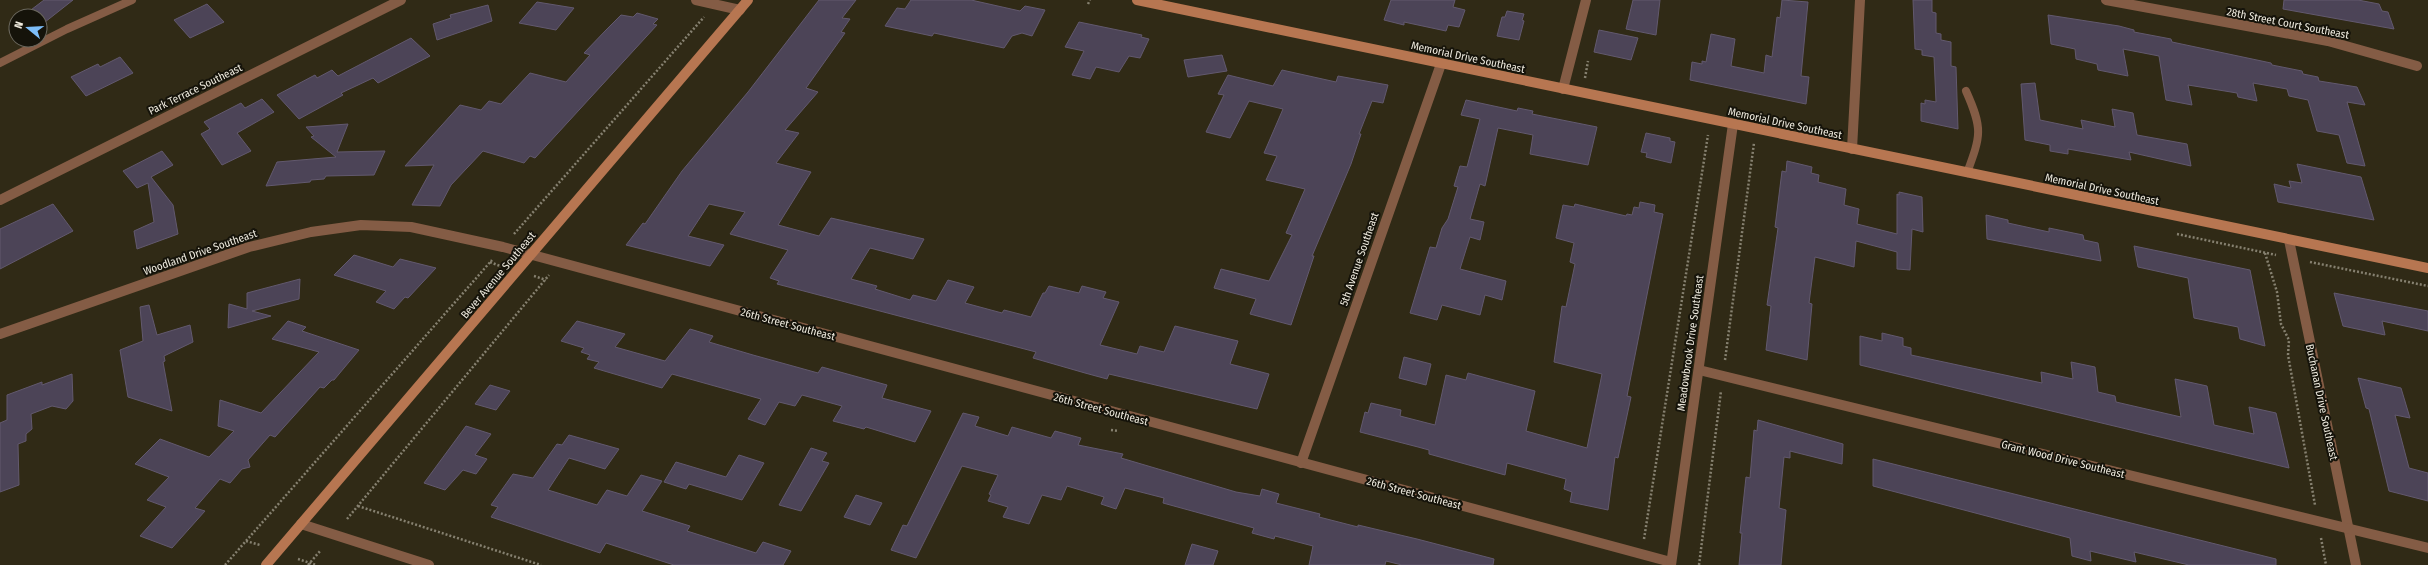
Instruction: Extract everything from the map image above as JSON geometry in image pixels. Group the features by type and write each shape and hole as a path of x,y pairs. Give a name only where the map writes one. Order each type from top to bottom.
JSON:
{"street":[{"name":"Park Terrace Southeast","path":"0,200 401,0"},
{"path":"696,0 740,10"},
{"name":"Bever Avenue Southeast","path":"266,565 748,0"},
{"name":"Memorial Drive Southeast","path":"1138,0 2428,268"},
{"path":"1562,88 1586,0"},
{"path":"1852,149 1860,0"},
{"name":"28th Street Court Southeast","path":"2106,0 2328,41 2417,66"},
{"name":"5th Avenue Southeast","path":"1301,463 1441,64"},
{"name":"Meadowbrook Drive Southeast","path":"1671,563 1733,124"},
{"name":"Woodland Drive Southeast","path":"0,334 249,247 311,232 361,225 411,227 531,255"},
{"name":"Buchanan Drive Southeast","path":"2289,240 2356,565"},
{"name":"26th Street Southeast","path":"531,255 1671,563"},
{"name":"Grant Wood Drive Southeast","path":"1699,370 2428,548"},
{"path":"301,524 429,565"}],"lane":[{"path":"0,63 67,29 132,0"},
{"path":"1966,91 1981,126 1981,137 1967,173"}],"path":[{"path":"1088,4 1090,0"},
{"path":"509,240 705,16"},
{"path":"1643,544 1708,134"},
{"path":"1725,365 1754,139"},
{"path":"2265,252 2277,292 2281,324 2289,340 2288,355 2326,565"},
{"path":"225,565 496,255"},
{"path":"490,262 500,266"},
{"path":"347,520 551,274"},
{"path":"534,276 546,280"},
{"path":"1699,565 1722,387"},
{"path":"358,506 541,565"},
{"path":"246,541 260,545"},
{"path":"309,564 321,550"},
{"path":"298,559 309,564 316,565"}],"building":[{"path":"44,0 73,0 48,20 48,8 34,8"},
{"path":"819,0 856,0 842,18 850,19 841,32 845,33 806,88 818,92 785,130 799,133 776,163 811,172 778,225 819,236 831,218 924,239 913,259 870,248 851,279 877,286 875,289 910,300 913,295 936,301 948,280 974,287 965,303 1002,313 1004,310 1031,317 1043,293 1045,293 1049,286 1079,293 1082,286 1106,292 1103,298 1119,302 1100,345 1137,354 1140,346 1164,352 1175,326 1238,341 1230,364 1269,374 1257,409 1109,374 1107,379 1033,358 1036,352 777,284 779,281 770,278 788,250 730,234 745,212 709,204 688,236 724,245 710,266 626,245 643,223 645,224 682,171 748,92"},
{"path":"911,0 971,0 1020,11 1025,6 1045,10 1032,36 1022,33 1012,36 1004,48 934,33 932,36 885,26 897,8 905,9"},
{"path":"1391,0 1455,0 1453,7 1465,10 1459,27 1448,25 1446,31 1404,22 1404,25 1384,20"},
{"path":"1633,0 1660,0 1656,35 1626,29"},
{"path":"1782,0 1808,2 1801,76 1809,77 1806,104 1690,80 1692,62 1702,64 1702,61 1706,62 1711,34 1735,39 1731,66 1764,73 1766,55 1772,57 1777,17 1780,18"},
{"path":"1913,0 1932,0 1932,12 1936,13 1936,33 1941,34 1941,40 1951,42 1951,66 1956,67 1958,129 1921,121 1921,103 1925,104 1925,100 1936,102 1934,57 1922,55 1922,50 1915,49"},
{"path":"2284,0 2358,0 2379,4 2382,11 2388,12 2394,29 2283,9"},
{"path":"537,2 574,8 556,30 519,23"},
{"path":"207,4 224,22 190,38 174,20"},
{"path":"488,5 492,21 437,40 433,24 451,18 450,15"},
{"path":"1507,11 1524,14 1522,20 1524,21 1519,40 1497,36 1502,17 1505,17"},
{"path":"637,13 658,19 653,24 657,25 535,158 530,156 524,163 483,151 451,185 440,206 412,205 434,165 405,166 460,105 481,110 489,101 501,104 530,73 566,82 590,55 584,53 621,15 633,17"},
{"path":"2048,15 2119,26 2134,30 2134,32 2171,39 2172,42 2302,71 2303,74 2318,77 2319,81 2357,87 2365,105 2347,102 2365,166 2347,163 2339,135 2317,131 2308,100 2289,96 2287,89 2253,83 2257,101 2238,97 2237,93 2188,85 2192,105 2166,100 2159,56 2123,49 2128,76 2098,70 2097,64 2076,59 2075,49 2051,44"},
{"path":"1079,22 1142,35 1141,37 1149,39 1140,58 1129,56 1119,72 1096,67 1090,79 1072,75 1084,51 1065,47"},
{"path":"1599,30 1638,38 1631,60 1594,52"},
{"path":"411,38 430,56 378,83 373,78 341,93 343,95 299,119 277,95 315,75 317,78 332,70 338,76"},
{"path":"1222,55 1227,71 1188,77 1184,60"},
{"path":"120,57 133,73 86,96 71,77 98,64 100,67"},
{"path":"1282,70 1336,82 1338,76 1388,85 1383,103 1372,101 1359,134 1361,134 1351,164 1312,256 1314,256 1291,325 1250,314 1256,299 1214,288 1221,269 1269,281 1292,235 1286,233 1305,189 1266,180 1277,156 1264,153 1283,109 1249,101 1230,138 1206,132 1224,95 1218,94 1228,75 1273,86"},
{"path":"2035,83 2040,120 2083,129 2081,120 2115,127 2112,109 2133,113 2137,135 2187,144 2191,166 2129,152 2131,160 2068,149 2068,154 2050,151 2050,145 2025,140 2021,84"},
{"path":"262,99 274,112 237,133 251,151 222,165 201,134 210,129 204,122 241,103 245,108"},
{"path":"1466,100 1517,111 1518,108 1533,111 1532,114 1597,127 1588,165 1530,154 1533,135 1498,128 1485,186 1480,184 1470,219 1484,222 1480,240 1470,237 1460,269 1506,281 1502,300 1485,295 1480,315 1442,305 1437,320 1410,313 1430,247 1436,248 1442,228 1448,219 1458,187 1454,186 1460,166 1467,167 1480,119 1461,115"},
{"path":"348,124 337,152 385,151 374,175 326,176 324,179 311,180 310,182 266,186 277,162 336,157 311,137 314,136 306,127"},
{"path":"1646,133 1670,138 1670,141 1675,142 1671,163 1646,157 1647,153 1641,152"},
{"path":"162,151 173,165 151,177 173,205 178,234 137,249 134,231 154,222 148,183 137,188 123,171"},
{"path":"1787,161 1812,167 1811,173 1819,175 1818,182 1846,189 1844,205 1859,209 1857,224 1897,234 1897,194 1899,195 1899,192 1922,197 1923,232 1912,229 1910,270 1897,269 1897,252 1856,241 1854,267 1815,257 1809,303 1812,304 1807,360 1766,350 1771,306 1767,305 1778,228 1775,227 1782,171 1786,172"},
{"path":"2297,164 2361,177 2374,220 2278,202 2274,184 2291,188 2289,181 2302,183"},
{"path":"1640,202 1655,205 1654,212 1663,214 1627,396 1631,397 1618,458 1615,457 1608,510 1570,502 1572,492 1564,489 1566,479 1507,463 1505,475 1429,454 1429,450 1360,432 1365,412 1368,413 1371,403 1401,410 1400,416 1435,425 1446,375 1466,380 1468,373 1535,391 1526,431 1587,448 1602,374 1554,362 1562,306 1566,307 1575,264 1570,262 1574,243 1556,238 1563,205 1574,207 1575,204 1626,216 1627,214 1632,215 1634,207 1639,208"},
{"path":"53,204 73,231 0,269 0,229"},
{"path":"1986,215 2008,220 2008,223 2049,232 2049,228 2083,235 2084,240 2098,243 2101,261 1987,239"},
{"path":"2134,246 2250,270 2265,346 2240,339 2238,327 2194,318 2188,278 2138,267"},
{"path":"354,255 393,267 400,259 436,268 408,298 405,297 394,309 376,302 386,291 334,275"},
{"path":"300,279 299,299 252,311 271,316 228,328 229,304 247,309 247,293"},
{"path":"2334,293 2428,311 2428,331 2382,321 2385,335 2343,326"},
{"path":"149,305 157,335 190,325 193,342 164,356 165,361 163,362 172,411 128,397 120,350 143,341 140,307"},
{"path":"288,321 306,327 302,331 359,350 334,380 332,380 324,388 320,387 275,437 270,435 248,460 250,467 242,469 230,483 220,479 195,508 205,511 172,548 140,536 166,507 147,500 169,477 135,464 160,439 209,457 234,431 218,426 220,400 261,413 319,352 272,339"},
{"path":"577,321 625,334 615,347 665,361 690,329 713,336 709,342 753,355 818,373 822,367 887,385 882,398 931,411 915,442 866,427 864,429 833,421 842,406 802,395 795,406 779,402 765,425 748,419 761,399 672,374 662,388 594,368 599,362 587,359 590,355 581,352 584,348 561,341"},
{"path":"1882,333 1903,338 1903,346 1911,348 1911,355 2042,383 2041,372 2073,379 2071,362 2095,367 2098,392 2115,396 2116,402 2181,417 2175,379 2207,386 2214,425 2254,434 2249,407 2276,413 2289,468 1860,365 1860,336 1882,341"},
{"path":"1404,357 1431,364 1426,385 1399,378"},
{"path":"72,374 73,401 66,409 52,406 31,414 32,429 26,434 26,441 18,444 19,485 0,492 0,423 7,420 7,395 42,382 42,385"},
{"path":"2358,378 2401,388 2410,418 2395,415 2409,468 2428,473 2428,501 2389,491 2369,409 2366,408"},
{"path":"490,385 510,391 496,410 475,404"},
{"path":"963,413 979,417 975,426 1008,436 1012,427 1051,438 1055,431 1081,438 1078,445 1123,454 1121,458 1236,492 1260,496 1262,489 1279,494 1276,503 1320,514 1319,517 1358,527 1358,525 1417,539 1494,559 1493,565 1402,565 1386,561 1385,565 1309,565 1313,546 1275,536 1274,539 1252,533 1254,528 1163,503 1164,498 1125,488 1116,509 1101,504 1104,497 1067,486 1061,500 1042,495 1029,524 1003,517 1008,507 988,501 991,495 989,494 998,475 962,466 916,558 891,550 903,525 907,526"},
{"path":"1758,420 1843,444 1842,464 1790,451 1790,458 1784,457 1779,508 1786,510 1781,565 1739,565 1742,533 1740,533 1746,477 1750,478 1754,430 1757,431"},
{"path":"466,426 491,434 475,455 487,459 476,474 463,470 445,490 424,483"},
{"path":"569,435 619,449 605,469 569,458 548,490 597,505 607,490 627,496 641,475 662,481 642,511 690,526 687,531 756,553 763,542 791,551 783,565 674,565 606,543 600,553 491,517 498,507 491,505 513,474 533,478 557,444 562,445"},
{"path":"811,448 827,453 822,461 829,463 801,511 779,505"},
{"path":"739,455 764,463 742,500 689,484 686,489 664,482 676,462 726,477"},
{"path":"1873,459 2276,559 2276,565 2189,565 2134,552 2136,562 2090,551 2091,561 2072,556 2070,538 1873,486"},
{"path":"856,495 882,503 870,525 844,517"},
{"path":"1192,544 1218,551 1213,565 1185,565"}]}
